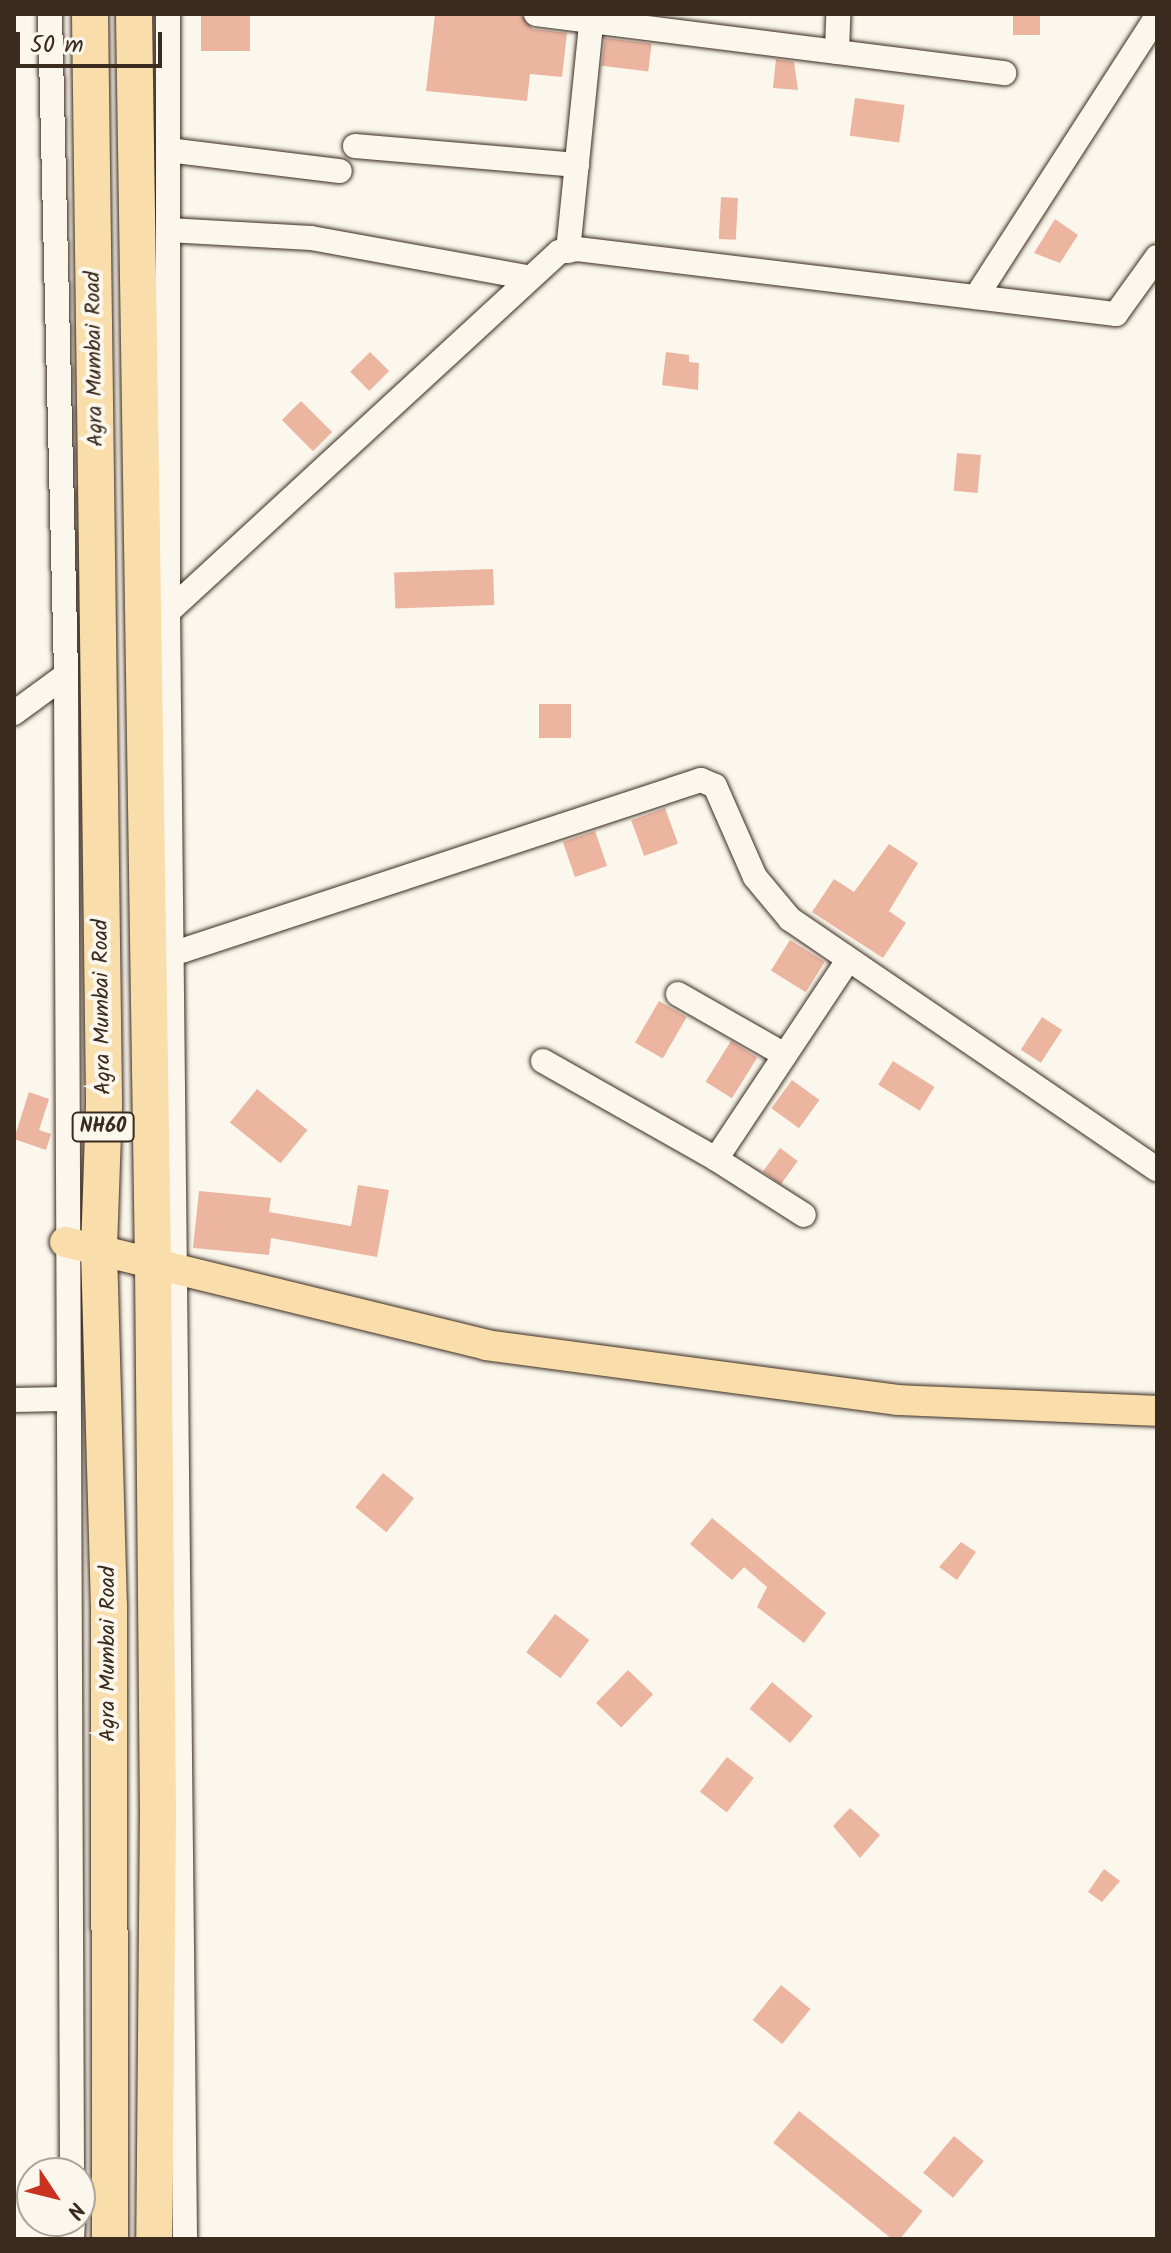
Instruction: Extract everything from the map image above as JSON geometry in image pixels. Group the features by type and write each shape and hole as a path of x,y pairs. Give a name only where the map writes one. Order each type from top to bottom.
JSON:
{"highway":[{"name":"Agra Mumbai Road","path":"90,14 104,1105 82,1256 109,1606 110,2239"},
{"name":"Agra Mumbai Road","path":"134,14 165,1276 154,2239"}],"main road":[{"path":"82,1256 511,1364 890,1419 1157,1432"},
{"path":"165,1276 486,1345 897,1400 1157,1411"}],"street":[{"path":"50,14 82,1256 65,1399 72,2157"},
{"path":"168,14 168,612 172,954 165,1276 185,2239"},
{"path":"536,14 591,18 1004,73"},
{"path":"837,52 838,14"},
{"path":"976,297 1157,16"},
{"path":"568,251 591,18"},
{"path":"355,146 577,165"},
{"path":"168,150 340,171"},
{"path":"168,230 311,238 526,277"},
{"path":"168,612 526,277 559,252 1116,314 1157,257"},
{"path":"14,713 66,675"},
{"path":"172,954 701,780 715,786 770,900 848,960 1157,1169"},
{"path":"716,1159 848,960"},
{"path":"678,994 785,1055"},
{"path":"543,1061 716,1159 804,1215"},
{"path":"14,1400 65,1399"}],"building":[{"path":"201,14 250,14 250,51 201,51"},
{"path":"435,14 522,16 533,29 567,33 562,77 530,74 527,101 426,91"},
{"path":"1013,14 1040,14 1040,35 1013,35"},
{"path":"605,38 652,44 648,72 602,66"},
{"path":"776,59 794,62 798,90 773,88"},
{"path":"855,98 905,105 899,143 850,136"},
{"path":"721,197 738,198 736,240 719,239"},
{"path":"1055,219 1078,235 1060,263 1034,253"},
{"path":"370,352 389,371 369,391 350,372"},
{"path":"666,352 689,355 689,362 699,363 698,390 662,385"},
{"path":"301,401 332,432 313,451 282,420"},
{"path":"957,453 981,455 978,493 954,491"},
{"path":"493,569 494,605 395,608 394,572"},
{"path":"539,704 571,704 571,738 539,738"},
{"path":"665,808 678,844 644,856 631,820"},
{"path":"595,831 607,866 575,877 563,842"},
{"path":"889,844 918,863 889,911 906,923 883,958 812,912 834,879 854,892"},
{"path":"790,940 825,962 806,992 771,971"},
{"path":"659,1001 687,1017 663,1059 635,1043"},
{"path":"1042,1017 1062,1030 1041,1063 1021,1050"},
{"path":"731,1041 757,1057 732,1098 706,1082"},
{"path":"893,1061 935,1087 920,1111 878,1085"},
{"path":"792,1080 820,1100 799,1128 771,1108"},
{"path":"257,1089 308,1130 280,1163 230,1122"},
{"path":"29,1092 49,1099 39,1130 51,1134 46,1150 14,1139"},
{"path":"780,1148 798,1161 781,1184 763,1171"},
{"path":"358,1185 389,1190 377,1257 271,1238 269,1255 193,1248 199,1191 271,1198 269,1212 351,1226"},
{"path":"383,1473 414,1498 386,1532 355,1507"},
{"path":"712,1518 826,1613 804,1643 757,1607 767,1587 744,1567 732,1580 690,1544"},
{"path":"961,1542 976,1552 957,1580 939,1567"},
{"path":"555,1614 589,1640 560,1678 526,1652"},
{"path":"628,1670 653,1694 621,1727 596,1703"},
{"path":"772,1682 813,1716 790,1743 750,1709"},
{"path":"727,1757 754,1778 727,1813 700,1792"},
{"path":"850,1808 880,1835 860,1858 833,1826"},
{"path":"1104,1869 1120,1881 1102,1902 1088,1892"},
{"path":"781,1985 811,2009 782,2044 753,2020"},
{"path":"799,2111 923,2211 900,2239 892,2239 773,2143"},
{"path":"954,2136 984,2161 953,2198 923,2173"}]}
